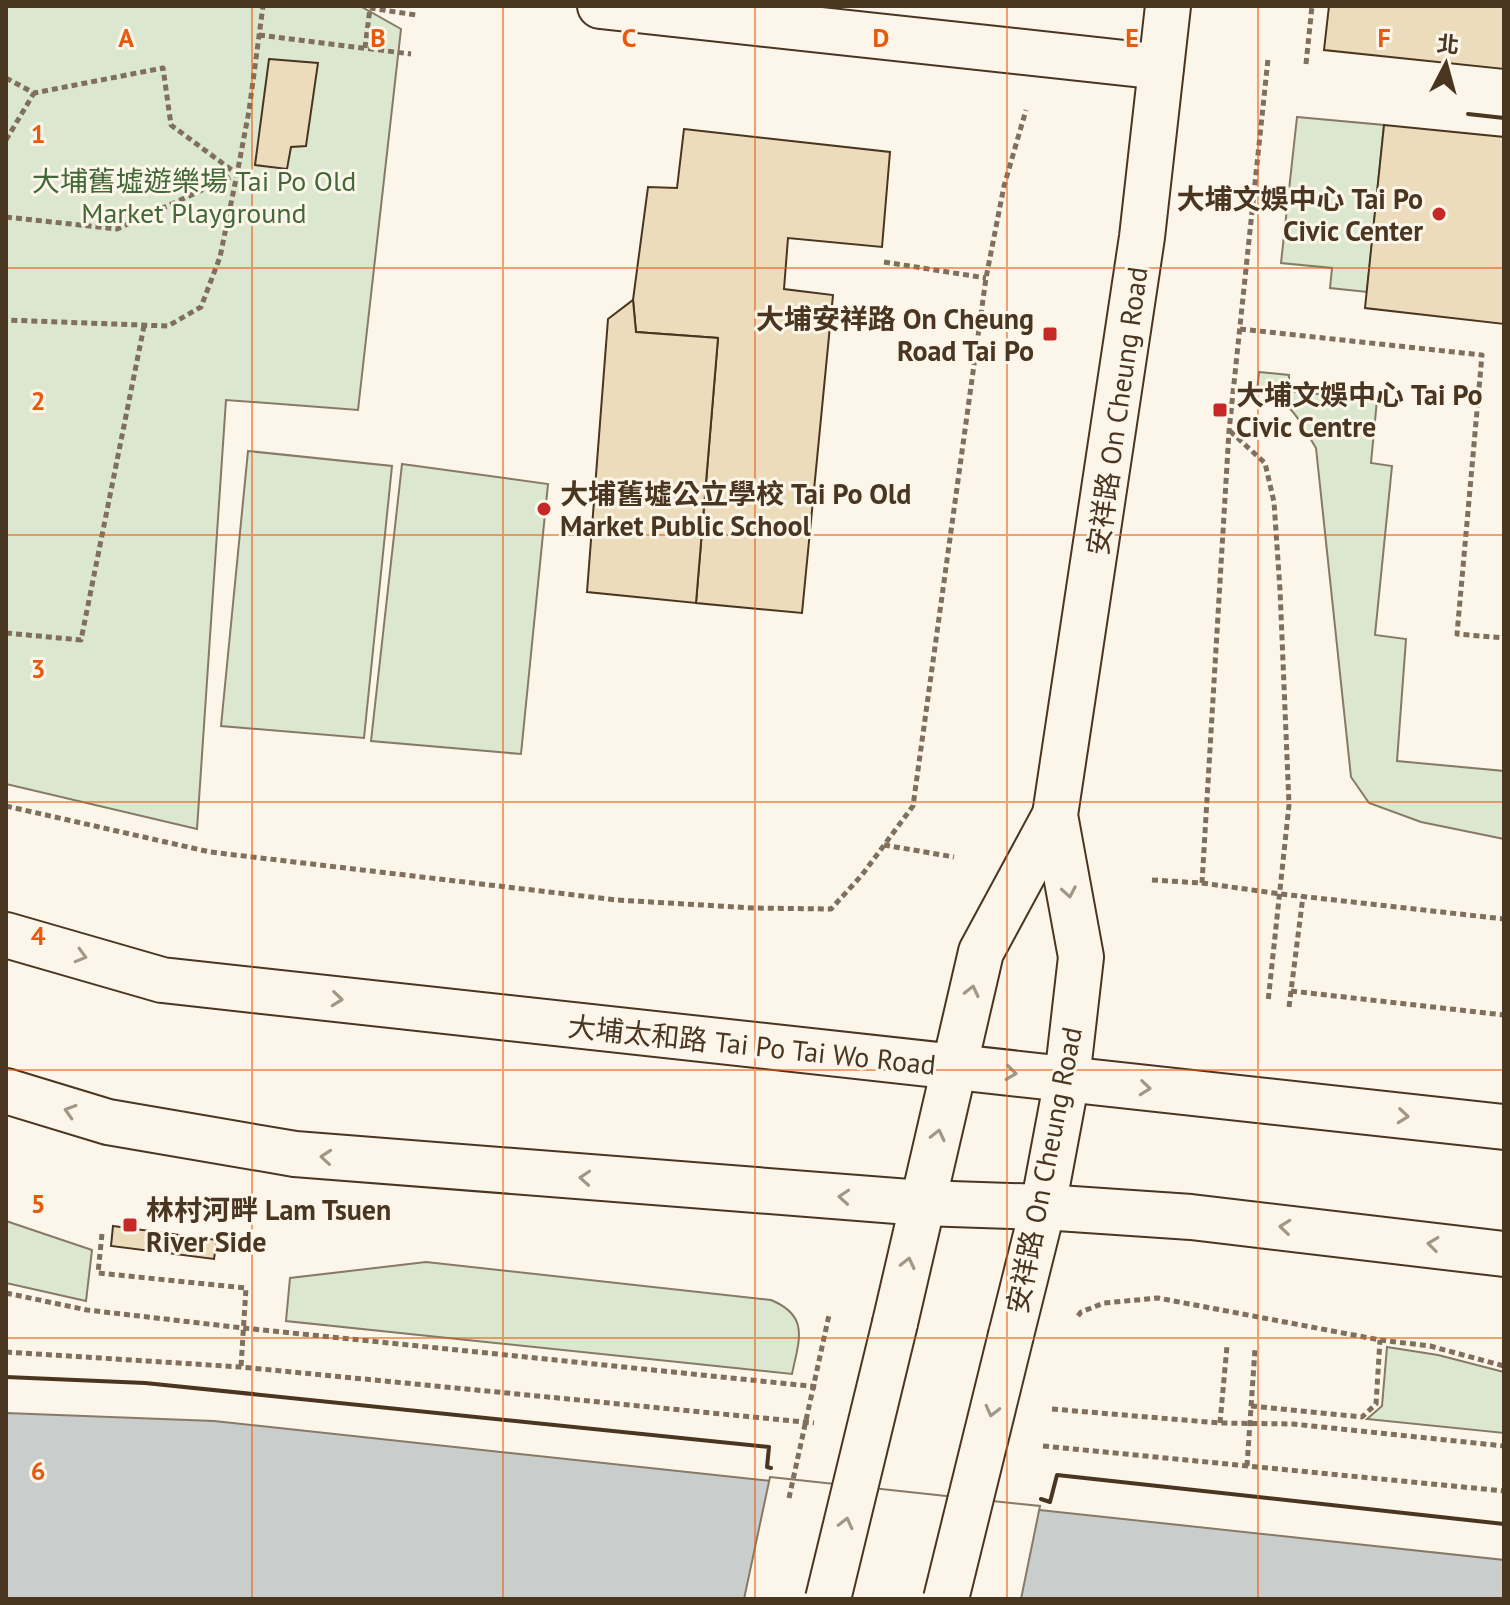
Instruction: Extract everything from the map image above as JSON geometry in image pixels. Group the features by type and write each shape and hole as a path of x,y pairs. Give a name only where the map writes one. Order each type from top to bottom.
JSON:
{"main road":[{"name":"安祥路 On Cheung Road","path":"946,1599 1043,1207 1067,1079 1081,957 1055,815 1130,327 1168,6"},
{"path":"612,7 1161,67"},
{"name":"安祥路 On Cheung Road","path":"828,1599 981,952 1055,815"},
{"name":"大埔太和路 Tai Po Tai Wo Road","path":"6,935 162,980 1504,1127"},
{"path":"6,1091 108,1122 295,1154 922,1203 1191,1217 1504,1254"}],"path":[{"path":"6,320 168,326 201,307 220,257 237,174 263,6"},
{"path":"1306,64 1312,6"},
{"path":"365,48 370,8 416,15"},
{"path":"259,35 411,54"},
{"path":"6,806 210,852 617,900 831,909 862,875 913,806 986,278 1004,186 1029,99 1038,54"},
{"path":"1202,883 1229,431 1268,59"},
{"path":"6,78 34,93 163,68 171,125 237,174"},
{"path":"6,140 34,93"},
{"path":"6,217 117,229 237,174"},
{"path":"884,262 986,278"},
{"path":"6,633 81,640 144,326"},
{"path":"1240,329 1482,355 1457,634 1504,638"},
{"path":"1229,431 1265,463 1274,502 1289,805 1268,1002"},
{"path":"884,845 954,857"},
{"path":"1152,880 1202,883 1504,919"},
{"path":"1289,1007 1303,896"},
{"path":"1291,991 1504,1015"},
{"path":"102,1234 98,1273 246,1288 241,1367"},
{"path":"6,1293 87,1310 243,1328 821,1387"},
{"path":"1074,1321 1081,1312 1104,1303 1158,1298 1380,1340 1430,1346 1504,1366"},
{"path":"787,1509 829,1315"},
{"path":"1251,1406 1362,1417 1376,1404 1380,1340"},
{"path":"1220,1423 1227,1346"},
{"path":"1247,1466 1255,1349"},
{"path":"6,1352 241,1367 823,1424"},
{"path":"1049,1409 1220,1423 1293,1424 1504,1446"},
{"path":"1043,1446 1504,1491"}],"green space":[{"name":"大埔舊墟遊樂場 Tai Po Old Market Playground","path":"6,6 360,6 401,29 358,410 226,400 197,829 6,784"},
{"path":"1297,117 1384,125 1367,292 1330,288 1332,268 1281,263"},
{"path":"1259,372 1289,375 1289,391 1377,400 1371,463 1392,466 1375,635 1406,639 1397,761 1504,771 1504,839 1421,822 1369,803 1351,777 1316,448 1293,412 1278,400 1257,391"},
{"path":"248,451 392,466 364,738 221,726"},
{"path":"402,464 548,484 521,754 371,741"},
{"path":"6,1221 92,1250 86,1301 6,1283"},
{"path":"426,1262 771,1300 783,1306 797,1321 799,1340 792,1374 286,1321 290,1278"},
{"path":"1387,1347 1438,1355 1504,1372 1504,1433 1367,1419 1382,1406"}],"shaded area":[{"path":"6,1413 214,1421 1504,1560 1504,1599 6,1599"}],"pier":[{"path":"770,1477 1040,1506 1021,1599 744,1599"}],"building":[{"path":"1329,6 1504,6 1504,69 1324,50"},
{"path":"269,59 318,63 306,146 291,147 287,169 255,165"},
{"name":"大埔文娛中心 Tai Po Civic Center","path":"1384,125 1504,137 1504,324 1365,308"},
{"path":"684,129 890,152 882,247 788,238 784,289 833,295 802,613 696,603 718,338 636,332 633,300 648,187 677,188"},
{"path":"633,300 636,332 718,338 696,603 587,592 608,319"},
{"path":"113,1226 217,1240 214,1259 111,1246"}],"wall":[{"path":"1468,114 1504,118"},
{"path":"6,1377 145,1383 769,1447 767,1467 771,1468"},
{"path":"1041,1499 1050,1502 1057,1475 1504,1524"}],"place":[{"name":"大埔文娛中心 Tai Po Civic Center","path":"1439,214"},
{"name":"大埔安祥路 On Cheung Road Tai Po","path":"1050,334"},
{"name":"大埔文娛中心 Tai Po Civic Centre","path":"1220,410"},
{"name":"大埔舊墟公立學校 Tai Po Old Market Public School","path":"544,509"},
{"name":"林村河畔 Lam Tsuen River Side","path":"130,1225"}]}
